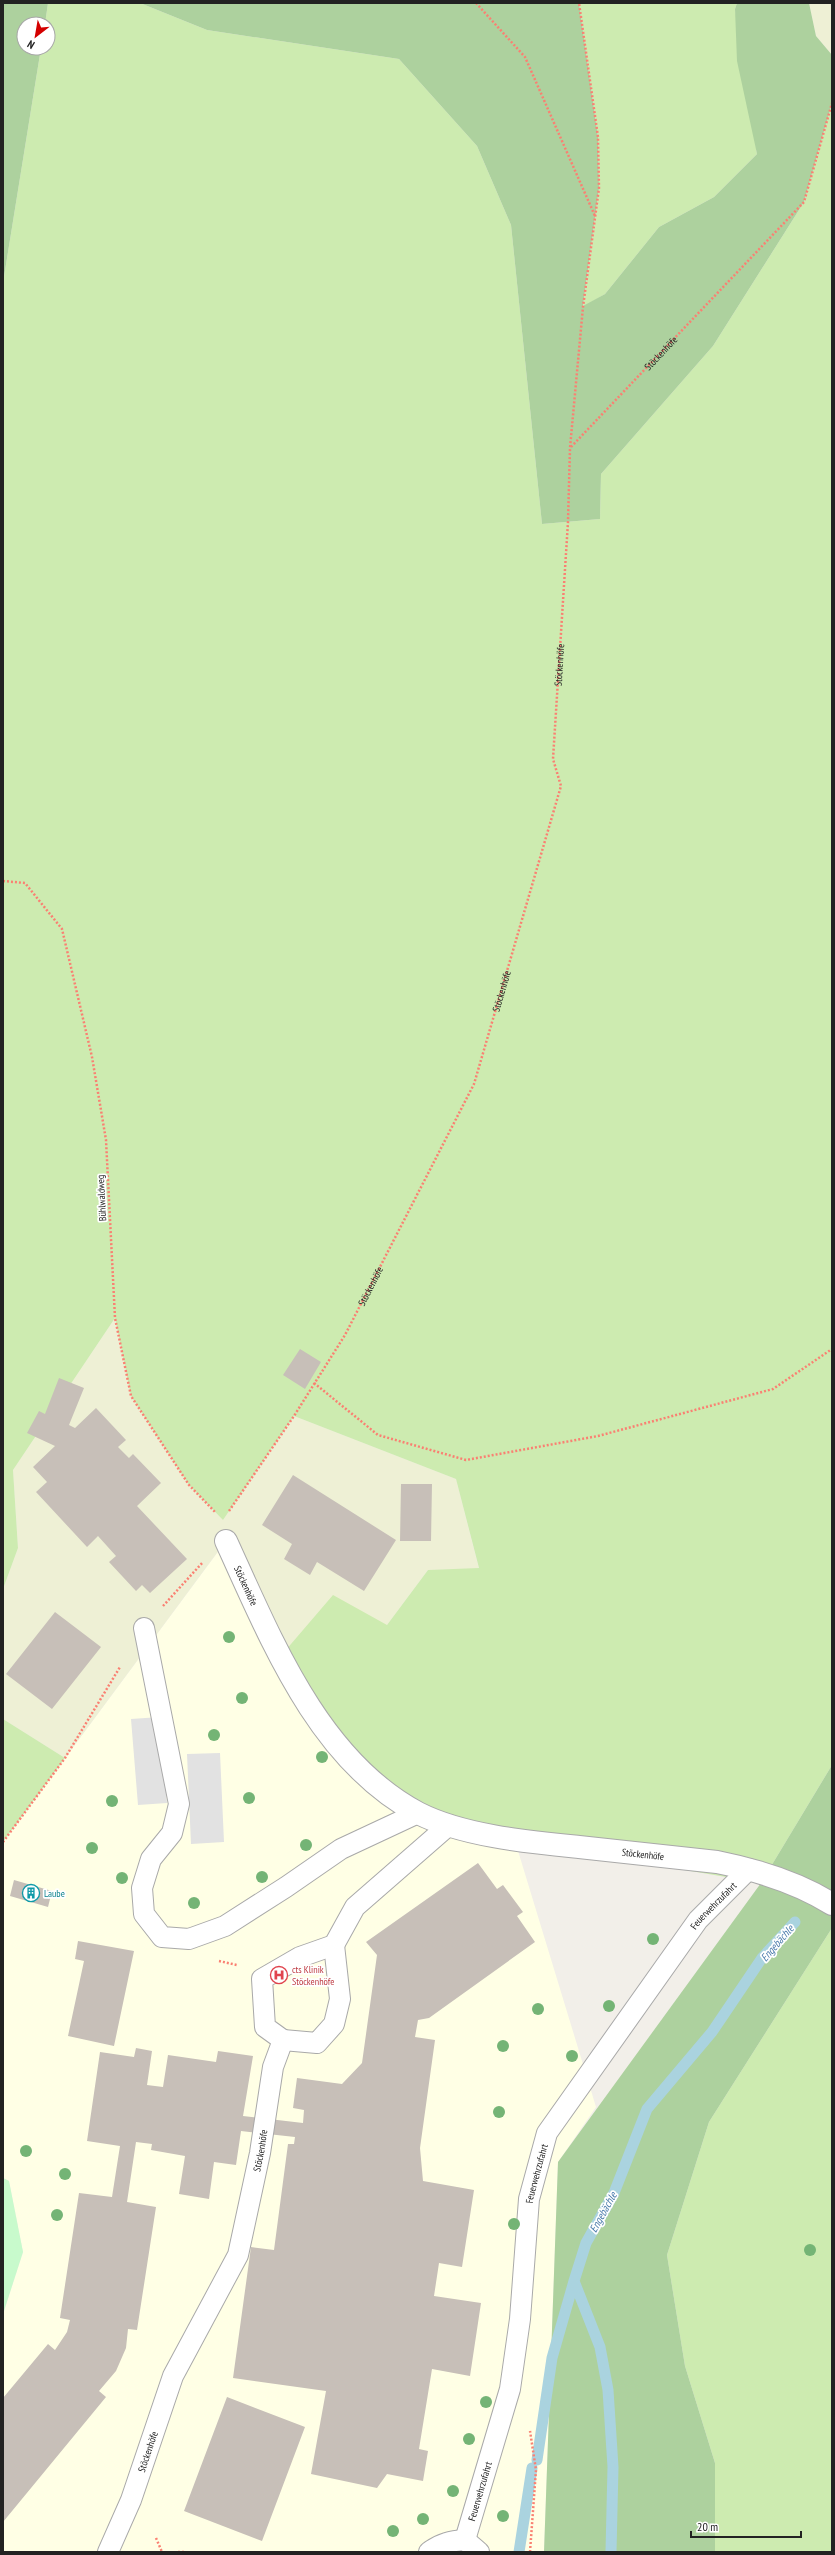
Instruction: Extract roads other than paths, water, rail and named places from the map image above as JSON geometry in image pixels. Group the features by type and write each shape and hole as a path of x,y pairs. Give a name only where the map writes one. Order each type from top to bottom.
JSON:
{"street":[{"name":"Stöckenhöfe","path":"226,1541 279,1658 326,1732 376,1784 418,1813 449,1825 515,1841 717,1862 749,1869 813,1892 832,1904"}],"lane":[{"path":"144,1628 179,1804 172,1833 151,1859 142,1888 144,1914 162,1937 189,1939 225,1926 286,1887 340,1849 418,1813"},
{"path":"334,1945 300,1957 262,1979 265,2027 283,2040 317,2043 334,2024 340,1999 334,1945 355,1907 449,1825"},
{"name":"Feuerwehrzufahrt","path":"430,2552 437,2546 450,2541 472,2546 510,2389 520,2319 529,2199 547,2134 698,1920 749,1869"},
{"name":"Stöckenhöfe","path":"108,2552 131,2500 173,2376 238,2255 260,2153 273,2067 283,2040"}],"waterway":[{"name":"Engebächle","path":"611,2552 613,2467 608,2390 600,2347 574,2281 586,2243 614,2193 647,2109 712,2032 762,1958 795,1922"},
{"path":"537,2460 552,2358 574,2281"},
{"path":"519,2552 532,2468"}],"place":[{"name":"Laube","path":"31,1893"},
{"name":"cts Klinik Stöckenhöfe","path":"279,1975"}]}
